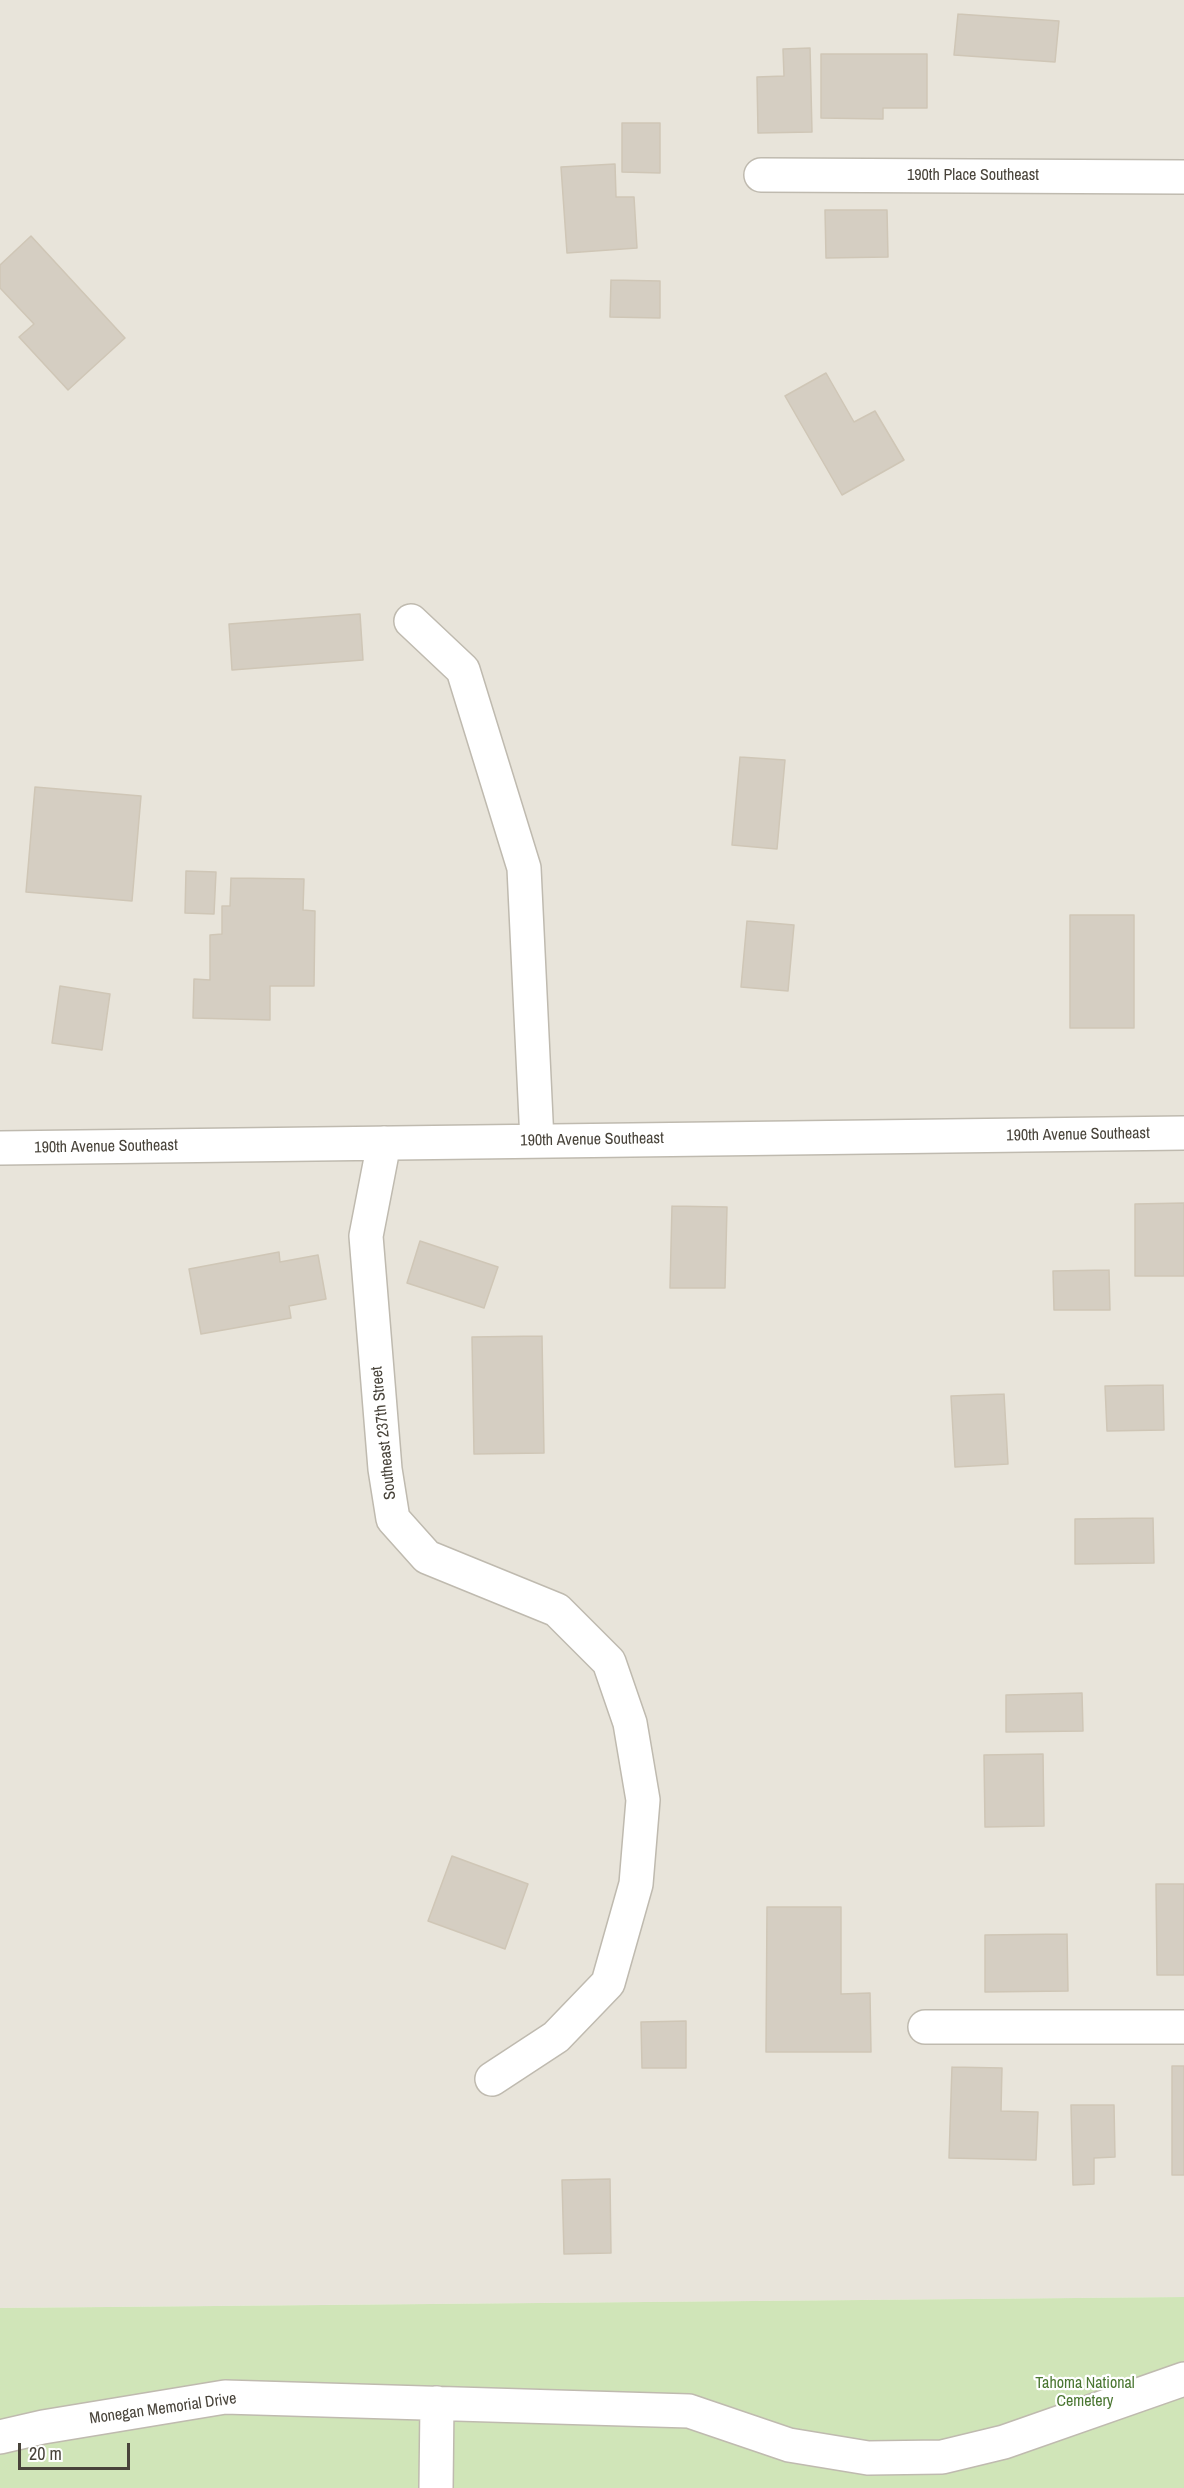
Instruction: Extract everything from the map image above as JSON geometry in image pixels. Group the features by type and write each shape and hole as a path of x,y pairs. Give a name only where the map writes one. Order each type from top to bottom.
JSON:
{"street":[{"name":"190th Place Southeast","path":"761,175 1184,177"},
{"path":"411,621 463,670 524,868 537,1141"},
{"name":"190th Avenue Southeast","path":"0,1148 1184,1133"},
{"name":"Southeast 237th Street","path":"384,1143 366,1236 385,1469 393,1520 427,1557 557,1610 609,1662 630,1723 642,1800 636,1884 608,1983 556,2037 492,2079"},
{"path":"925,2026 1184,2027"},
{"name":"Monegan Memorial Drive","path":"0,2437 43,2427 225,2397 689,2411 789,2445 868,2458 942,2457 1004,2442 1184,2379"},
{"path":"436,2488 437,2403"}],"shaded area":[{"path":"0,0 1184,0 1184,2297 0,2308"}],"green space":[{"name":"Tahoma National Cemetery","path":"1184,2297 1184,2488 0,2488 0,2308"}],"building":[{"path":"958,14 1059,21 1055,62 954,55"},
{"path":"810,48 812,132 758,133 757,77 784,76 783,49"},
{"path":"821,54 927,54 927,108 883,108 883,119 821,118"},
{"path":"622,123 660,123 660,173 622,172"},
{"path":"615,164 616,197 634,197 637,248 567,253 561,167"},
{"path":"825,210 887,210 888,257 826,258"},
{"path":"31,236 125,338 68,390 19,337 34,324 0,288 0,265"},
{"path":"611,280 660,281 660,318 610,317"},
{"path":"826,373 854,422 875,411 904,460 842,495 785,396"},
{"path":"360,614 363,660 232,670 229,624"},
{"path":"740,757 785,760 777,849 732,845"},
{"path":"35,787 141,796 132,901 26,892"},
{"path":"186,871 216,872 214,914 185,913"},
{"path":"231,878 304,879 303,910 315,911 314,986 270,986 270,1020 193,1018 194,979 210,980 210,935 222,934 222,906 230,906"},
{"path":"1070,915 1134,915 1134,1028 1070,1028"},
{"path":"747,921 794,925 788,991 741,987"},
{"path":"60,986 110,994 102,1050 52,1043"},
{"path":"1184,1203 1184,1276 1135,1276 1135,1204"},
{"path":"672,1206 727,1207 725,1288 670,1288"},
{"path":"420,1241 498,1267 484,1308 407,1283"},
{"path":"279,1252 280,1262 318,1255 326,1299 289,1306 291,1318 201,1334 189,1269"},
{"path":"1109,1270 1110,1310 1054,1310 1053,1271"},
{"path":"542,1336 544,1453 474,1454 472,1337"},
{"path":"1163,1385 1164,1430 1107,1431 1105,1386"},
{"path":"1004,1394 1008,1464 955,1467 951,1396"},
{"path":"1153,1518 1154,1563 1075,1564 1075,1519"},
{"path":"1082,1693 1083,1731 1006,1732 1006,1695"},
{"path":"1043,1754 1044,1826 985,1827 984,1755"},
{"path":"452,1856 528,1884 505,1949 428,1921"},
{"path":"1156,1884 1184,1884 1184,1975 1157,1975"},
{"path":"767,1907 841,1907 841,1994 870,1993 871,2052 766,2052"},
{"path":"1067,1934 1068,1991 985,1992 985,1935"},
{"path":"686,2021 686,2068 642,2068 641,2022"},
{"path":"1172,2066 1184,2066 1184,2175 1172,2175"},
{"path":"952,2067 1002,2068 1001,2111 1038,2112 1036,2160 949,2158"},
{"path":"1071,2105 1114,2105 1115,2157 1094,2158 1094,2184 1073,2185"},
{"path":"610,2179 611,2253 564,2254 562,2180"}]}
